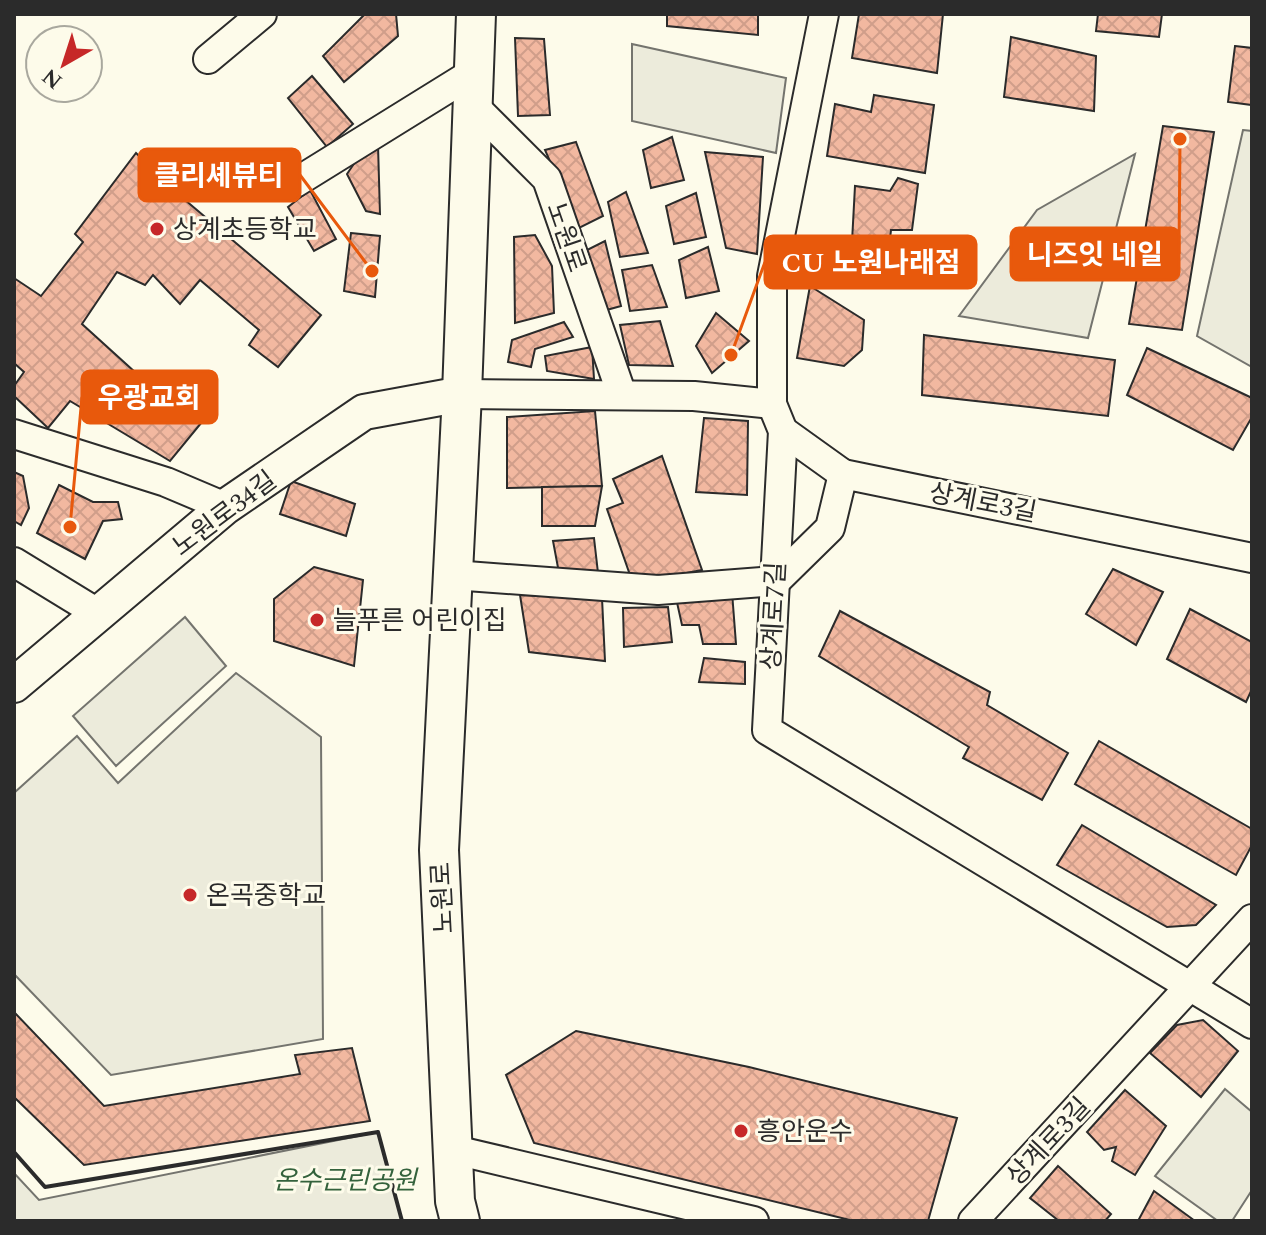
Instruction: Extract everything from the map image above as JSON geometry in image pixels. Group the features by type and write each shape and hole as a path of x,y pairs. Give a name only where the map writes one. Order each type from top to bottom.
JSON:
{"main road":[{"name":"노원로","path":"460,1221 455,1201 439,850 462,394 476,14"}],"street":[{"path":"208,59 262,14"},
{"name":"상계로7길","path":"824,14 772,276 772,404 783,431 767,730 1191,985"},
{"path":"295,183 473,88"},
{"name":"노원로","path":"473,88 547,179 622,395"},
{"path":"462,394 694,396 772,404"},
{"name":"노원로34길","path":"14,685 225,507 364,412 462,394"},
{"path":"453,575 658,590 776,581 830,528 843,474 783,431"},
{"path":"14,434 166,482 225,507"},
{"name":"상계로3길","path":"843,474 1252,558"},
{"path":"14,562 99,614"},
{"name":"상계로3길","path":"973,1221 1252,919"},
{"path":"1191,985 1252,1024"},
{"path":"455,1150 754,1221"}],"green space":[{"path":"632,44 786,78 776,153 632,121"},
{"path":"1243,130 1252,131 1252,367 1197,336"},
{"path":"1135,154 1088,338 959,316 1037,210"},
{"path":"185,617 226,666 116,766 73,716"},
{"path":"236,673 321,737 323,1039 111,1075 14,974 14,793 77,736 118,783"},
{"path":"1225,1089 1252,1112 1252,1190 1232,1221 1218,1221 1155,1176"},
{"name":"온수근린공원","path":"378,1132 402,1221 14,1221 14,1173 39,1200"}],"building":[{"path":"365,14 396,14 398,36 344,82 323,56"},
{"path":"667,14 758,14 758,35 667,26"},
{"path":"859,14 943,14 937,73 852,58"},
{"path":"1098,14 1162,14 1159,37 1096,31"},
{"path":"1011,37 1096,56 1094,111 1004,97"},
{"path":"515,38 544,39 550,115 518,116"},
{"path":"1235,46 1252,48 1252,105 1228,102"},
{"path":"312,76 353,124 327,147 288,98"},
{"path":"874,95 934,105 925,173 827,156 835,104 871,112"},
{"path":"1163,126 1214,132 1182,330 1129,324"},
{"path":"672,137 684,180 651,188 643,150"},
{"path":"576,142 603,216 579,228 545,150"},
{"path":"378,145 380,214 366,211 347,174 364,149"},
{"path":"705,152 763,157 757,254 726,248"},
{"path":"136,153 178,194 321,315 278,367 249,345 259,330 200,280 180,304 153,275 145,285 117,272 82,324 168,402 183,383 211,411 170,461 70,401 48,428 14,396 14,386 24,372 14,363 14,278 41,296 83,242 75,234"},
{"path":"898,178 918,184 912,230 891,230 889,248 852,242 855,186 890,191"},
{"path":"310,190 336,239 314,251 288,207"},
{"path":"626,192 648,253 620,257 608,202"},
{"path":"696,193 706,237 674,244 666,206"},
{"path":"351,233 380,236 375,297 344,291"},
{"path":"535,235 552,266 554,313 515,323 514,237"},
{"path":"605,241 621,306 603,311 587,250"},
{"path":"708,247 719,291 686,298 679,260"},
{"path":"652,265 667,307 630,311 622,270"},
{"path":"810,286 864,320 862,350 844,366 797,358"},
{"path":"716,313 749,341 712,373 696,346"},
{"path":"660,321 673,366 629,365 620,325"},
{"path":"564,322 573,337 535,349 531,367 508,362 512,340"},
{"path":"924,335 1115,360 1108,416 922,395"},
{"path":"592,347 594,379 547,371 545,356"},
{"path":"1147,348 1252,398 1252,417 1233,450 1127,395"},
{"path":"595,411 602,486 507,488 507,417"},
{"path":"704,418 748,421 747,495 696,492"},
{"path":"662,456 702,570 676,575 630,575 607,509 623,503 613,479"},
{"path":"14,472 23,476 29,508 21,525 14,521"},
{"path":"291,481 355,504 346,536 280,514"},
{"path":"59,485 93,502 118,502 122,519 103,521 85,559 37,533"},
{"path":"602,486 595,526 542,526 542,487"},
{"path":"594,538 598,573 559,573 553,541"},
{"name":"늘푸른 어린이집","path":"314,567 363,580 354,666 274,641 274,599"},
{"path":"1113,569 1163,592 1136,645 1086,614"},
{"path":"732,592 736,644 703,644 699,625 682,625 676,598"},
{"path":"520,595 602,598 605,661 529,652"},
{"path":"668,607 672,642 624,647 623,608"},
{"path":"1190,609 1252,642 1252,689 1246,702 1167,659"},
{"path":"840,611 990,692 987,705 1068,753 1042,800 963,758 969,747 819,656"},
{"path":"704,658 745,662 745,684 699,682"},
{"path":"1099,741 1252,829 1252,845 1236,875 1075,784"},
{"path":"1082,825 1216,905 1196,925 1167,927 1057,865"},
{"path":"14,1012 104,1106 300,1074 295,1055 352,1048 370,1121 84,1165 14,1097"},
{"path":"1203,1020 1238,1051 1201,1097 1150,1053 1177,1025"},
{"name":"흥안운수","path":"576,1031 749,1067 957,1118 928,1221 854,1221 534,1143 506,1075"},
{"path":"1125,1090 1166,1126 1135,1175 1112,1161 1116,1147 1104,1150 1087,1132"},
{"path":"1058,1166 1111,1214 1105,1221 1059,1221 1030,1198"},
{"path":"1154,1191 1195,1221 1138,1221"}],"wall":[{"path":"14,1152 45,1187 378,1132 402,1221"}],"place":[{"name":"니즈잇 네일","path":"1180,139"},
{"name":"상계초등학교","path":"157,229"},
{"name":"클리셰뷰티","path":"372,271"},
{"name":"CU 노원나래점","path":"731,355"},
{"name":"우광교회","path":"70,527"},
{"name":"늘푸른 어린이집","path":"317,620"},
{"name":"온곡중학교","path":"190,895"},
{"name":"흥안운수","path":"741,1131"}]}
